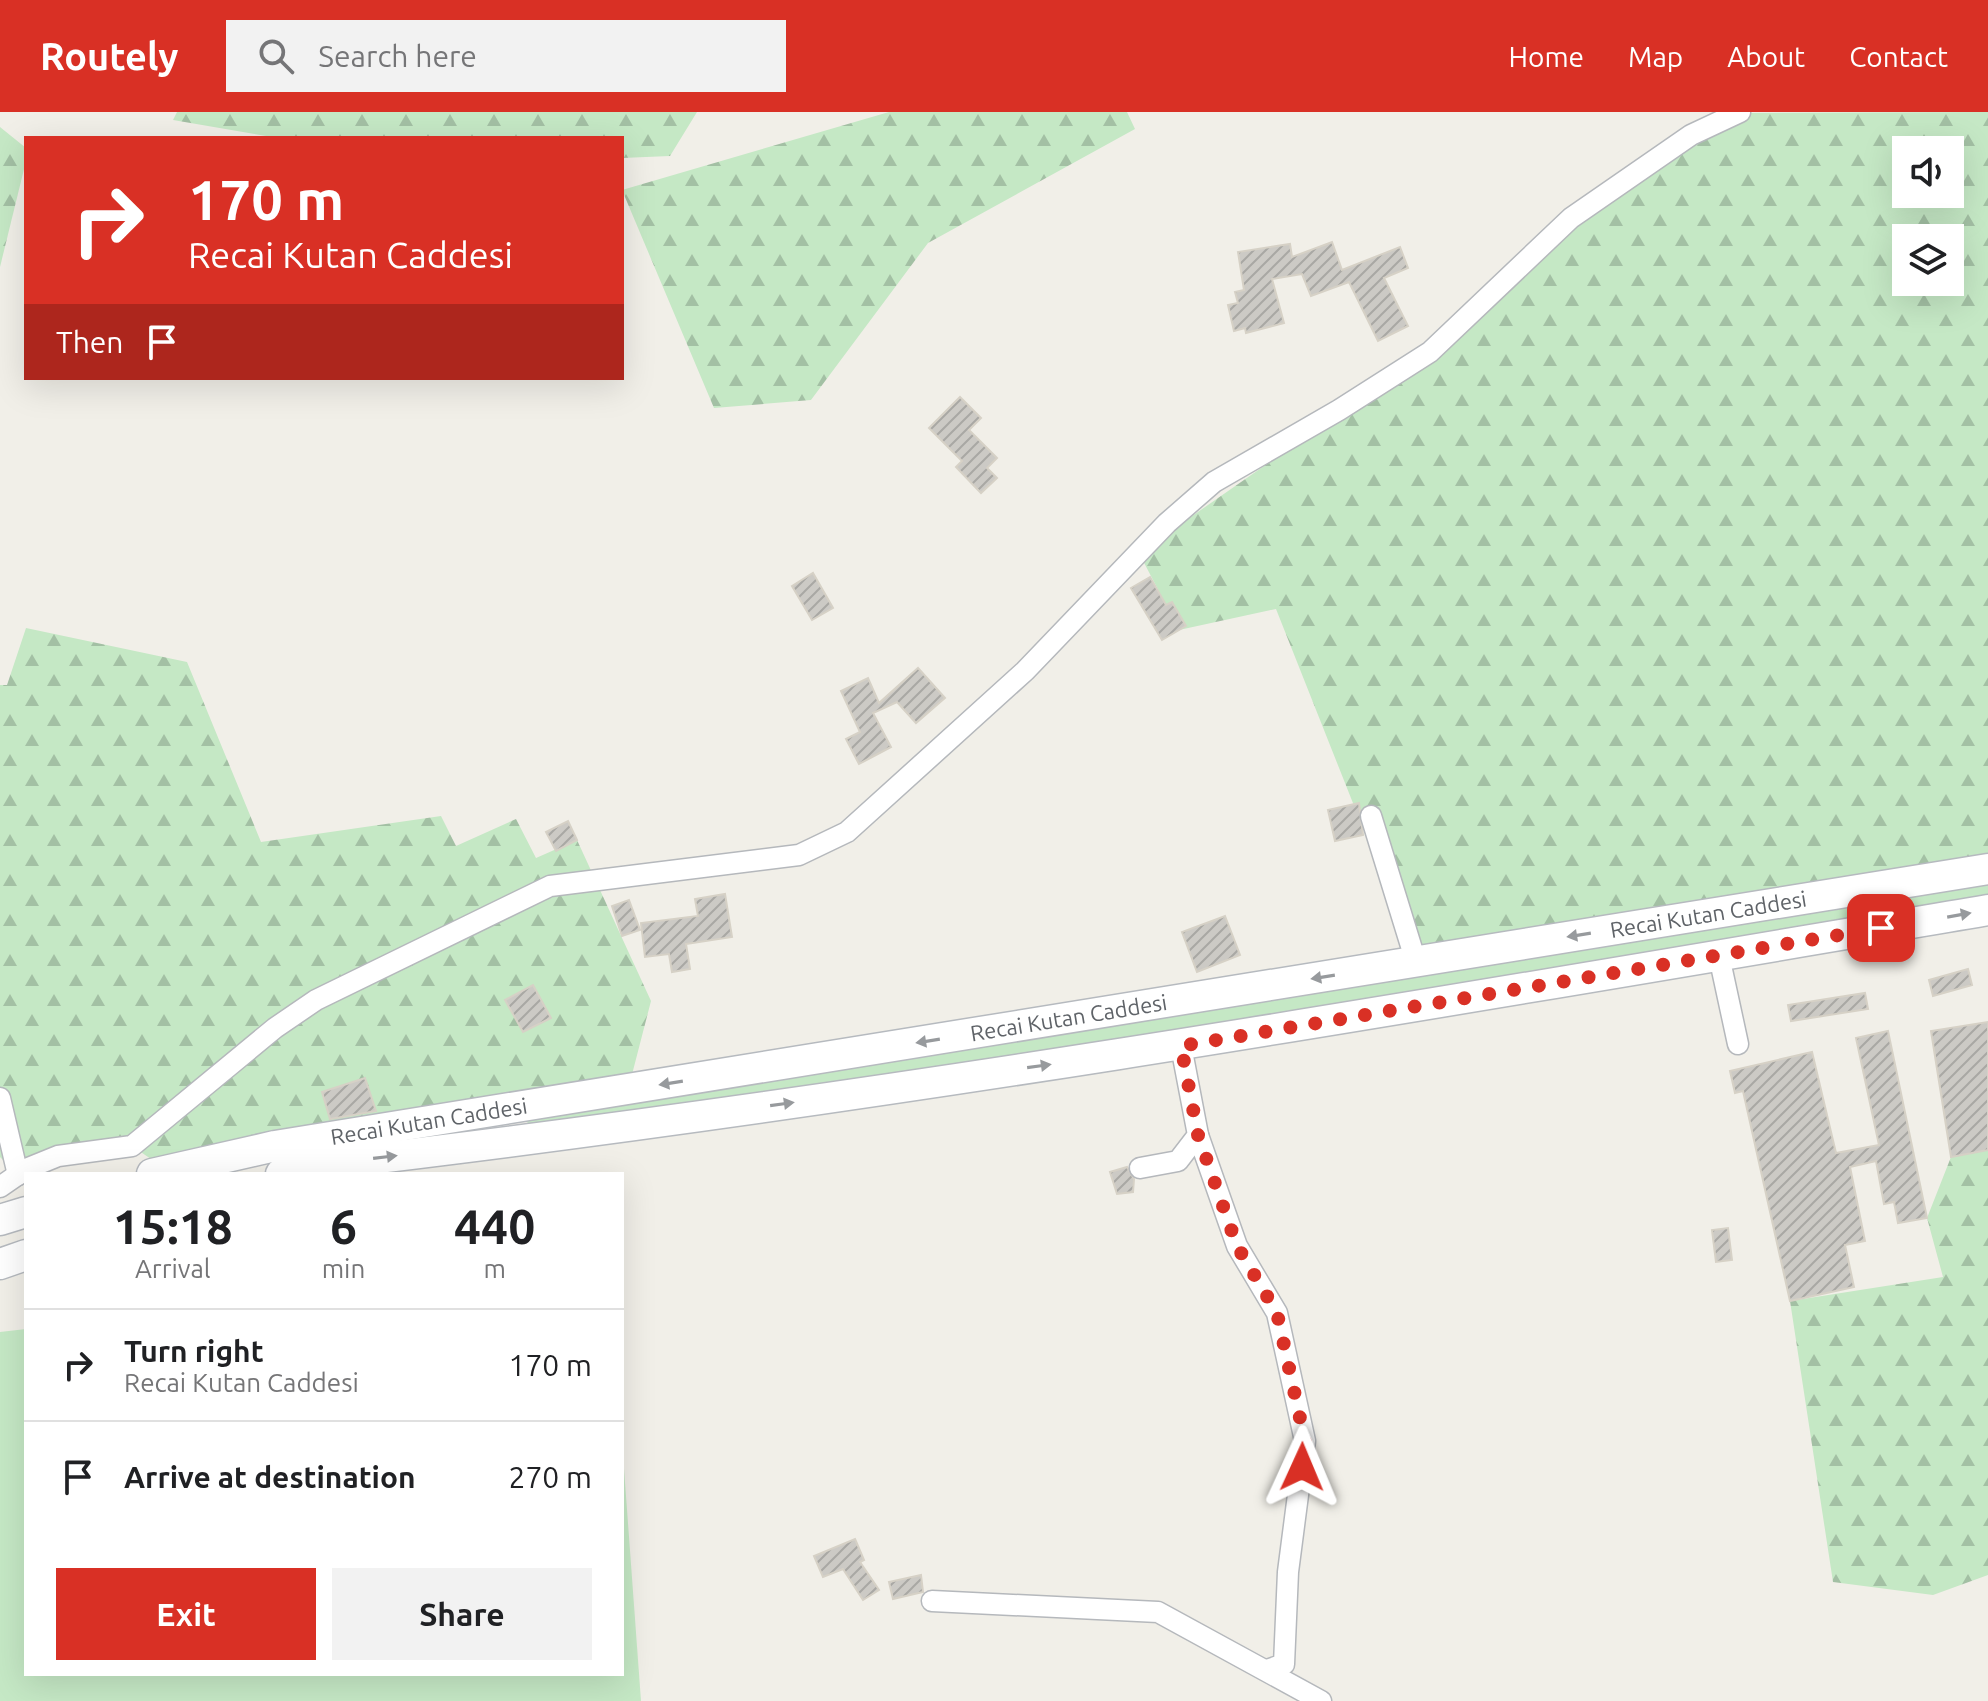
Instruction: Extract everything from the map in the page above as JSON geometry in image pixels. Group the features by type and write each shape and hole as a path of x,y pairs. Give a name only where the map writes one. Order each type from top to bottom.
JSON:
{"main road":[{"name":"Recai Kutan Caddesi","path":"161,1172 275,1146 1988,869"},
{"name":"Recai Kutan Caddesi","path":"291,1172 336,1163 751,1108 1181,1046 1988,910"},
{"path":"0,1220 24,1213"},
{"path":"0,1264 24,1256"}],"street":[{"path":"24,1172 58,1156 132,1146 275,1028 316,1000 550,886 799,855 847,832 1025,671 1167,523 1214,482 1339,410 1430,352 1571,218 1691,135 1740,112"},
{"path":"1371,816 1416,962"},
{"path":"1719,956 1738,1044"},
{"path":"1181,1046 1198,1135 1237,1246 1277,1313 1305,1441 1288,1572 1284,1664 1267,1670"},
{"path":"0,1098 18,1175"},
{"path":"1140,1168 1178,1161 1198,1135"},
{"path":"0,1157 18,1175"},
{"path":"0,1187 24,1172"},
{"path":"932,1601 1158,1612 1321,1701"}],"green space":[{"path":"177,112 697,112 670,156 624,158 624,136 266,136 173,120"},
{"path":"889,112 1127,112 1135,129 928,243 811,400 714,408 624,189"},
{"path":"1988,112 1988,870 1416,962 1276,609 1179,630 1139,553 1386,381 1613,189 1678,157 1739,113"},
{"path":"0,127 24,146 24,169 0,267"},
{"path":"26,628 187,662 261,842 441,816 456,846 516,819 536,858 577,840 651,1001 628,1090 167,1170 132,1146 18,1175 0,1157 0,685 7,685"},
{"path":"1988,883 1988,896 1033,1054 528,1130 527,1116"},
{"path":"1988,1150 1988,1575 1933,1595 1833,1582 1790,1301 1943,1277 1927,1218 1951,1157"},
{"path":"24,1329 24,1676 624,1676 624,1468 641,1701 0,1701 0,1332"}],"building":[{"path":"1332,242 1342,270 1400,247 1408,268 1384,278 1408,326 1378,341 1349,282 1311,296 1302,274 1272,279 1284,323 1246,333 1245,328 1234,331 1228,305 1238,303 1235,292 1244,290 1238,252 1290,244 1292,257"},
{"path":"960,397 981,418 969,430 997,458 987,468 997,478 981,493 956,467 962,461 929,428"},
{"path":"813,573 833,608 812,620 792,586"},
{"path":"1150,577 1166,605 1172,602 1186,626 1162,640 1131,588"},
{"path":"918,668 945,698 916,723 897,702 873,713 891,747 859,764 846,739 860,732 841,691 868,678 879,703"},
{"path":"1359,803 1363,835 1335,841 1328,810"},
{"path":"568,821 577,840 556,851 546,832"},
{"path":"725,894 732,937 686,944 690,969 672,972 669,954 645,957 641,923 698,916 695,899"},
{"path":"629,900 640,930 622,936 612,906"},
{"path":"1225,916 1240,955 1197,972 1182,932"},
{"path":"1968,969 1972,985 1933,996 1929,980"},
{"path":"533,985 551,1018 523,1032 505,1000"},
{"path":"1865,993 1868,1009 1791,1021 1788,1005"},
{"path":"1988,1022 1988,1150 1951,1157 1931,1031"},
{"path":"1888,1031 1927,1218 1898,1223 1894,1202 1884,1204 1876,1161 1850,1167 1865,1241 1845,1245 1854,1287 1790,1301 1743,1091 1735,1093 1730,1071 1812,1052 1836,1153 1879,1145 1856,1038"},
{"path":"365,1078 376,1111 330,1119 322,1092"},
{"path":"1127,1167 1134,1179 1133,1192 1117,1194 1110,1172"},
{"path":"1728,1228 1732,1260 1716,1262 1712,1230"},
{"path":"855,1539 864,1560 860,1562 879,1590 863,1600 843,1569 823,1577 814,1556"},
{"path":"921,1575 923,1592 893,1599 889,1582"}],"route":[{"path":"1302,1467 1305,1441 1277,1313 1237,1246 1198,1135 1181,1046 1881,928"}]}
